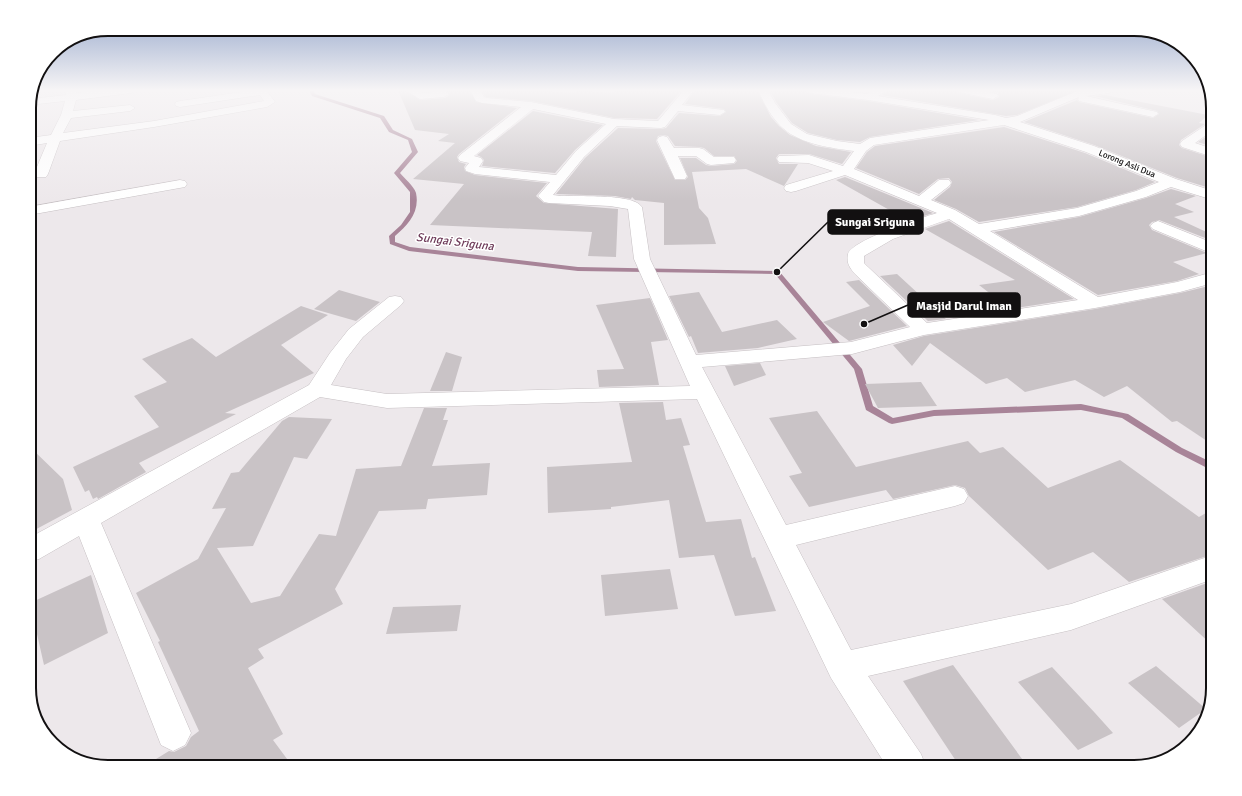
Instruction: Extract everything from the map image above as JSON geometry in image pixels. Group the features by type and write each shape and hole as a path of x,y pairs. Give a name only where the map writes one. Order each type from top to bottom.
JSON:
{"street":[{"path":"41,174 60,127"},
{"path":"36,141 132,127"},
{"path":"503,127 464,158 477,161 471,168 475,170 560,179"},
{"path":"609,127 580,154 545,196 555,200 613,202 633,205 635,207 645,266 689,362 843,667 903,760"},
{"path":"661,127 662,138 674,160 680,176"},
{"path":"789,127 803,136 837,145 862,148"},
{"path":"791,188 846,172 866,143 971,127"},
{"name":"Lorong Asli Dua","path":"1022,127 1090,149 1171,182 1206,194"},
{"path":"1206,130 1186,144 1206,151"},
{"path":"670,152 699,152 711,161 730,160"},
{"path":"783,159 809,159 950,213 1096,303"},
{"path":"976,229 1079,212 1141,194 1171,182"},
{"path":"921,201 944,183"},
{"path":"36,209 180,184"},
{"path":"923,328 861,270 856,264 856,254 863,248 879,240 950,213"},
{"path":"1158,226 1206,246"},
{"path":"689,362 852,348 923,328 1096,303 1180,287 1206,280"},
{"path":"36,547 320,391 337,357 356,333 395,301"},
{"path":"320,391 387,401 704,392"},
{"path":"778,538 955,496"},
{"path":"86,519 173,733"},
{"path":"843,667 1071,618 1206,570"}],"building":[{"path":"414,127 493,127 457,157 459,162 466,164 464,167 465,171 475,175 547,183 536,196 544,203 618,209 616,257 588,256 592,232 430,225 464,184 413,179 455,143 438,141 449,134 415,130"},
{"path":"512,127 601,127 575,150 555,173 482,166 484,160 477,155"},
{"path":"780,127 790,135 816,146 851,152 842,164 809,154 779,154 776,158 779,164 798,164 784,186 746,169 692,172 699,208 708,218 716,244 664,245 664,203 635,200 632,197 631,199 615,196 556,194 585,158 618,128","holes":["658,136 668,136 675,146 704,148 714,156 734,156 737,161 734,164 711,166 706,165 696,158 680,158 688,177 685,180 675,180 656,141"]},
{"path":"799,127 933,127 870,137 860,142 837,140 808,133"},
{"path":"1004,127 1085,153 1155,182 1136,190 1077,207 979,222 956,209 934,200 950,187 952,182 949,178 938,179 919,194 856,168 867,152 875,146"},
{"path":"1040,127 1200,127 1181,140 1179,145 1182,148 1206,156 1206,187 1177,178 1094,145"},
{"path":"1206,137 1206,145 1198,142"},
{"path":"845,177 933,213 909,221 836,180"},
{"path":"1171,189 1196,196 1175,204 1194,212 1174,217 1206,232 1206,238 1159,220 1152,222 1149,225 1152,230 1206,253 1173,262 1199,274 1177,281 1098,295 994,232 1079,217 1146,198"},
{"path":"949,221 1074,299 1010,309 979,285 1015,280 925,229"},
{"path":"897,274 946,319 928,321 880,276"},
{"path":"859,280 907,326 849,341 823,322 870,306 846,282"},
{"path":"1206,287 1206,440 1177,421 1172,422 1127,386 1104,397 1075,380 1025,392 1007,378 986,384 930,343 912,366 893,345 924,336 1095,309"},
{"path":"339,290 380,302 356,321 314,309"},
{"path":"699,292 722,332 777,320 797,339 758,348 698,353 691,336 689,337 669,296"},
{"path":"650,298 668,340 651,342 659,385 599,387 597,370 624,369 596,305"},
{"path":"301,306 328,315 281,345 314,373 225,413 236,414 139,463 146,472 98,499 97,497 93,499 89,490 85,492 73,467 159,427 134,396 167,382 142,359 192,338 216,357"},
{"path":"446,352 462,357 452,391 430,391"},
{"path":"760,363 766,375 734,386 725,366"},
{"path":"921,382 937,406 878,408 865,384"},
{"path":"663,402 666,420 681,418 690,445 683,446 706,522 741,519 752,558 755,557 776,611 735,616 714,555 679,558 669,500 611,507 611,509 548,513 547,467 632,462 619,403"},
{"path":"424,408 447,408 443,420 448,420 432,466 490,463 487,495 428,499 426,509 379,511 335,589 343,604 258,649 264,658 248,668 283,734 273,740 288,760 154,760 169,751 174,752 186,746 191,737 199,731 158,642 160,641 136,593 198,559 226,508 212,509 231,473 239,472 282,421 289,417 332,419 307,459 294,457 253,546 217,548 251,603 280,596 319,534 336,536 356,469 401,466"},
{"path":"817,411 856,467 968,441 980,453 1003,447 1048,488 1120,460 1199,517 1206,513 1206,556 1129,582 1093,552 1048,570 969,496 965,488 955,485 893,499 886,490 809,507 789,476 802,473 769,418"},
{"path":"36,453 63,479 72,510 36,529"},
{"path":"670,569 678,609 605,616 601,575"},
{"path":"91,575 108,633 44,665 36,630 36,600"},
{"path":"1206,583 1206,640 1162,599"},
{"path":"461,605 457,631 386,634 393,607"},
{"path":"953,665 1023,760 955,760 903,681"},
{"path":"1156,666 1203,707 1202,712 1179,728 1128,683"},
{"path":"1052,667 1113,733 1078,750 1018,682"}],"waterway":[{"name":"Sungai Sriguna","path":"389,127 391,131 410,139 415,152 397,173 413,192 413,212 403,226 392,236 392,243 409,249 578,269 777,272 858,369 869,408 892,421 934,413 1081,407 1125,416 1179,450 1206,464"}],"place":[{"name":"Sungai Sriguna","path":"777,272"},
{"name":"Masjid Darul Iman","path":"864,324"}]}
